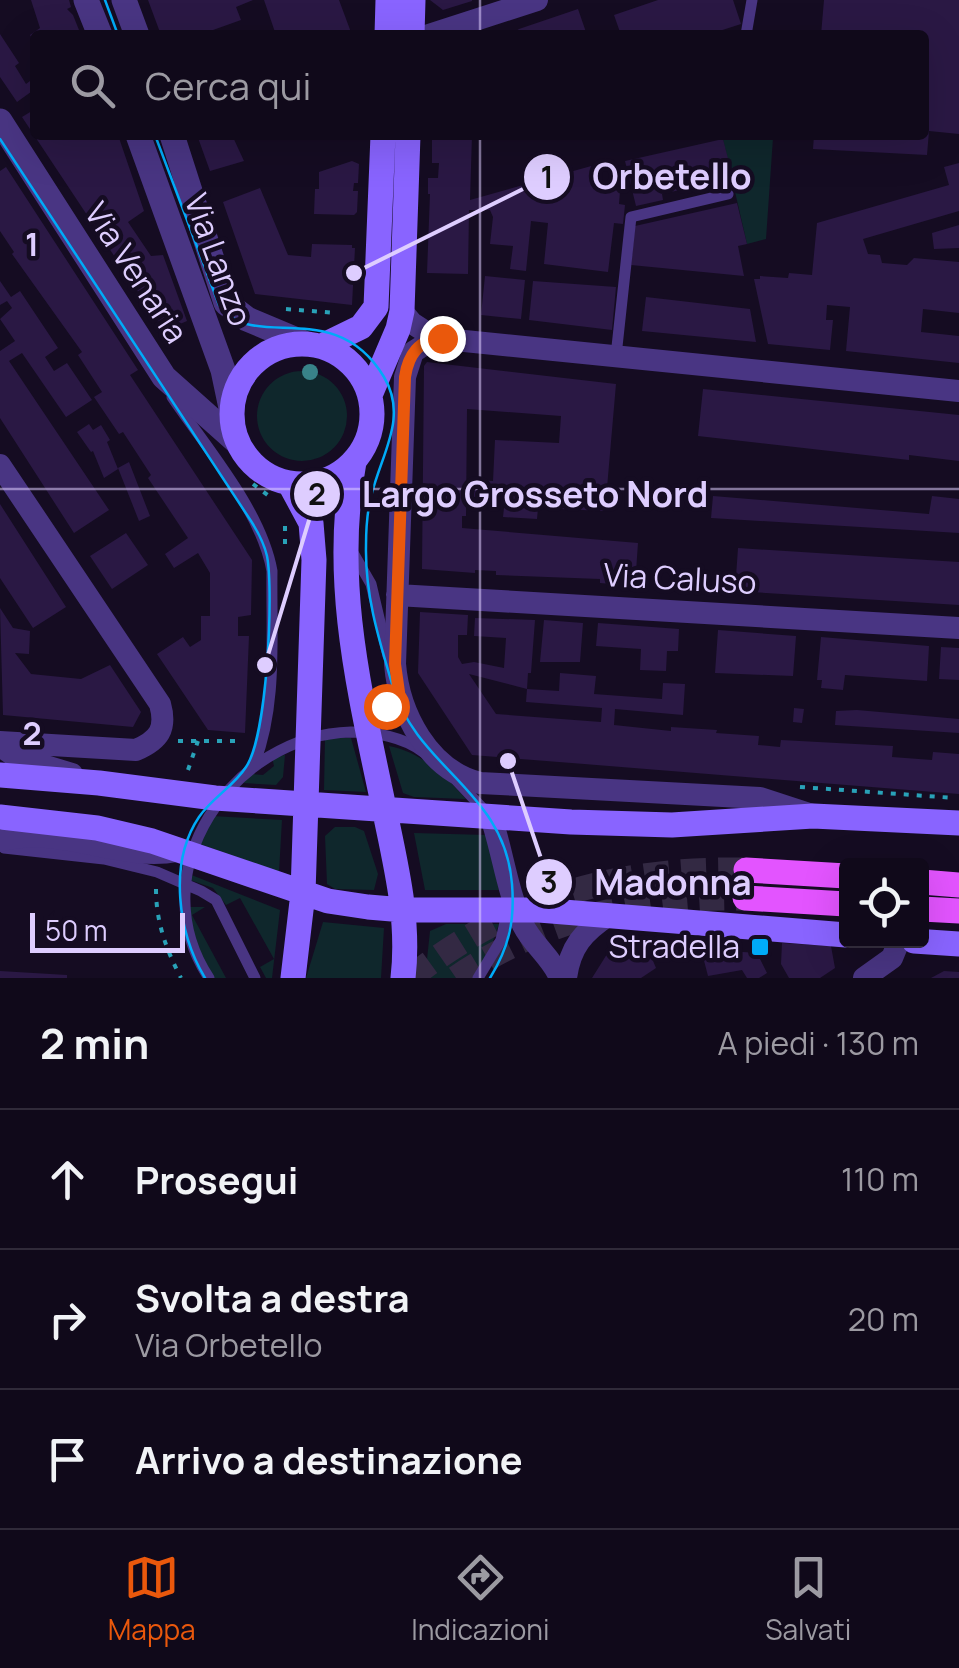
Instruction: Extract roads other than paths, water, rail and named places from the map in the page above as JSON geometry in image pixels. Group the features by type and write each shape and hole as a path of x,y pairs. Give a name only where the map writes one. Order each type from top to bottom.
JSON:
{"main road":[{"path":"386,30 388,0"},
{"path":"412,30 413,0"},
{"path":"354,462 325,481 290,484 258,470 237,442 231,408 235,390 254,362 269,352 313,345 361,327 376,308 383,140"},
{"path":"403,978 404,910 348,618 344,537 354,462 371,430 370,395 402,311 408,140"},
{"path":"313,345 350,363 370,395"},
{"path":"290,484 303,505 314,541 303,893 293,978"},
{"path":"0,775 224,798 491,817 672,825 813,816 959,823"},
{"path":"0,817 97,828 152,841 328,901 404,910 512,909 839,933"},
{"path":"746,870 839,876"},
{"path":"929,883 959,885"},
{"path":"746,898 839,904"},
{"path":"929,910 959,912"},
{"path":"929,941 959,944"}],"street":[{"path":"86,0 98,30"},
{"path":"124,0 135,30"},
{"path":"445,30 537,0"},
{"name":"Via Venaria","path":"4,137 156,364 183,396 237,442"},
{"name":"Via Lanzo","path":"140,140 222,368 231,408"},
{"name":"Via Lanzo","path":"174,140 226,303 247,319 313,345"},
{"path":"402,311 435,338 959,391"},
{"path":"435,338 413,352 405,377 397,594 396,684 407,717 423,742 453,772 490,784 760,798 813,816"},
{"path":"0,465 160,704 164,718 161,734 136,750 0,744"},
{"name":"Via Caluso","path":"397,594 959,628"},
{"path":"0,744 16,757 99,783"},
{"path":"491,817 512,909 563,978"},
{"path":"0,844 22,836 88,842 149,855 184,854"},
{"path":"563,978 576,944 588,928 609,916"},
{"path":"864,978 892,958 895,948"}],"lane":[{"path":"747,30 752,0"},
{"path":"616,356 631,216 728,194"},
{"path":"156,364 160,380 248,510 268,549 272,571 268,708 253,767"},
{"path":"344,537 371,584 396,684"},
{"path":"209,978 187,932 184,854 224,798 253,767 308,737 368,732 414,745 453,772 491,817"},
{"path":"0,844 104,859 157,872 216,900 255,978"},
{"path":"478,978 501,940 512,909"}],"tunnel":[{"path":"410,978 488,927 568,893 653,875 746,870"},
{"path":"456,978 524,940 594,915 668,902 745,898"}],"tram line":[{"path":"105,0 116,30"},
{"path":"0,139 251,521 267,556 267,664 253,751 241,774 199,817 183,855 183,919 205,978"},
{"path":"157,140 219,305 234,319 252,325 319,331 342,338 364,352 391,392 391,435 367,519 370,600 393,687 405,715 421,739 478,802 506,852 512,884 511,922 502,955 490,978"}],"place":[{"name":"Orbetello","path":"354,273"},
{"name":"Largo Grosseto Nord","path":"265,665"},
{"name":"Madonna","path":"508,761"},
{"name":"Stradella","path":"760,947"}]}
